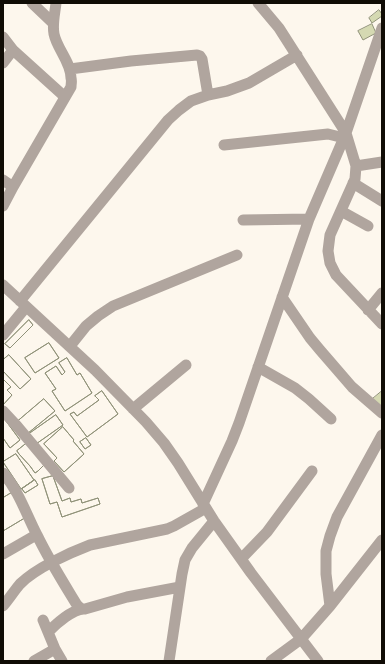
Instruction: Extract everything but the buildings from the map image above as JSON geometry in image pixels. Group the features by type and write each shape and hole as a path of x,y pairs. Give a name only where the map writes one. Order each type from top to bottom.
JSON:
{"street":[{"path":"32,3 53,24"},
{"path":"3,206 71,87 70,69 56,42 54,34 53,24 56,3"},
{"path":"258,3 279,28 297,55 345,136 356,166 355,178 330,235 328,251 330,263 336,275 382,324"},
{"path":"3,606 24,581 51,562 90,545 167,529 205,506 232,441 309,219 345,136 382,28"},
{"path":"3,37 13,50 65,96"},
{"path":"3,63 13,50"},
{"path":"70,69 131,61 197,55 202,59 208,95"},
{"path":"3,335 23,304 168,120 191,101 249,83 297,55"},
{"path":"224,146 328,134 345,136"},
{"path":"356,166 382,162"},
{"path":"3,180 13,187"},
{"path":"353,183 382,201"},
{"path":"341,211 368,226"},
{"path":"243,220 309,219"},
{"path":"70,346 86,326 113,306 237,255"},
{"path":"3,285 95,370 146,422 164,443 240,559 318,661"},
{"path":"368,310 382,293"},
{"path":"282,297 320,350 352,387 382,413"},
{"path":"133,409 186,365"},
{"path":"258,367 295,388 331,419"},
{"path":"3,411 69,488"},
{"path":"330,606 326,574 326,551 330,536 338,517 382,435"},
{"path":"240,559 267,532 312,471"},
{"path":"3,472 19,495 36,535 51,562 77,605 81,609"},
{"path":"169,661 185,560 192,548 214,521"},
{"path":"3,554 36,535"},
{"path":"271,661 301,639 330,606 382,540"},
{"path":"48,632 63,619 81,609 127,597 180,587"},
{"path":"43,620 55,649 62,661"},
{"path":"34,661 55,649"}]}
